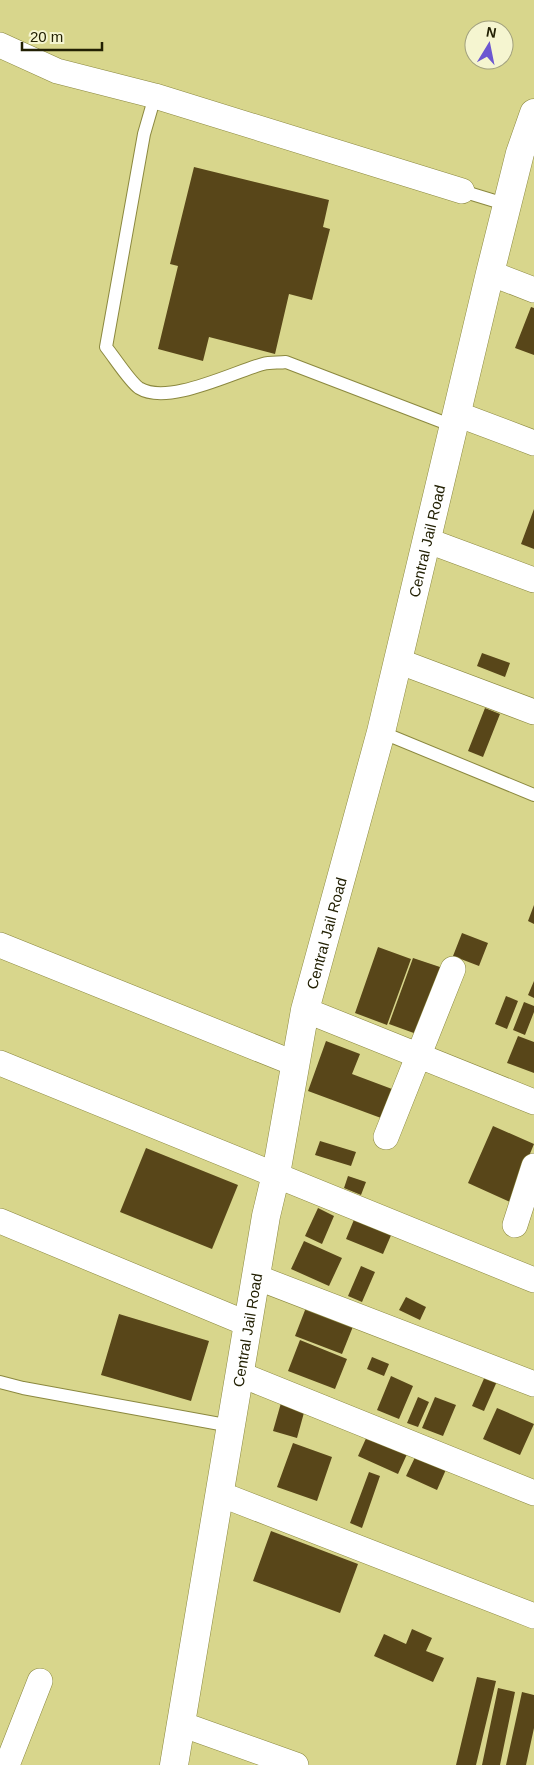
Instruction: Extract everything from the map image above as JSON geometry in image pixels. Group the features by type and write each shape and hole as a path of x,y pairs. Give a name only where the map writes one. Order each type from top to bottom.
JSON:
{"main road":[{"name":"Central Jail Road","path":"174,1765 266,1216 276,1174 305,1010 381,732 490,273 508,205 527,156 534,113"}],"street":[{"path":"0,45 57,71 155,96 462,190"},
{"path":"490,273 534,290"},
{"path":"455,420 534,443"},
{"path":"426,540 534,580"},
{"path":"398,660 534,712"},
{"path":"0,945 296,1064"},
{"path":"386,1137 452,970"},
{"path":"305,1010 534,1102"},
{"path":"0,1063 534,1280"},
{"path":"515,1225 534,1166"},
{"path":"0,1221 248,1324"},
{"path":"256,1278 534,1384"},
{"path":"240,1374 534,1494"},
{"path":"220,1494 534,1616"},
{"path":"8,1765 40,1682"},
{"path":"181,1724 296,1765"}],"lane":[{"path":"155,96 144,134 106,347 138,387 150,393 168,394 214,381 265,363 286,362 455,420"},
{"path":"462,190 508,205"},
{"path":"381,732 534,794"},
{"path":"0,1382 23,1388 231,1426"}],"building":[{"path":"194,167 329,200 323,227 330,229 312,300 289,294 275,354 209,337 203,361 158,349 178,266 170,264"},
{"path":"531,307 534,308 534,355 515,348"},
{"path":"534,509 534,549 521,544"},
{"path":"482,653 510,663 505,677 477,666"},
{"path":"485,708 500,714 483,757 468,751"},
{"path":"534,905 534,924 528,921"},
{"path":"462,933 488,943 479,966 453,956"},
{"path":"378,947 411,959 387,1025 355,1013"},
{"path":"413,958 446,969 422,1036 389,1024"},
{"path":"534,981 534,998 528,995"},
{"path":"506,996 518,1001 507,1029 495,1024"},
{"path":"524,1002 534,1006 534,1012 525,1035 513,1030"},
{"path":"518,1036 534,1042 534,1073 507,1063"},
{"path":"326,1041 360,1054 352,1074 392,1089 381,1118 308,1091"},
{"path":"493,1126 534,1144 510,1202 468,1183"},
{"path":"320,1141 356,1152 351,1166 315,1155"},
{"path":"146,1148 238,1185 212,1249 120,1212"},
{"path":"348,1176 366,1182 361,1195 344,1188"},
{"path":"318,1208 334,1216 322,1244 305,1236"},
{"path":"358,1210 395,1226 383,1254 346,1239"},
{"path":"304,1241 342,1258 329,1286 291,1269"},
{"path":"361,1266 375,1272 362,1302 348,1296"},
{"path":"406,1297 426,1307 420,1320 399,1310"},
{"path":"307,1305 354,1324 342,1354 295,1336"},
{"path":"119,1314 209,1341 191,1401 101,1375"},
{"path":"300,1340 347,1359 335,1389 288,1371"},
{"path":"372,1357 389,1364 384,1376 367,1369"},
{"path":"486,1374 498,1379 484,1411 472,1406"},
{"path":"391,1376 413,1386 399,1419 377,1410"},
{"path":"418,1397 429,1402 418,1427 407,1423"},
{"path":"435,1397 456,1405 443,1436 422,1428"},
{"path":"281,1403 305,1409 297,1438 273,1431"},
{"path":"497,1408 534,1424 520,1455 483,1439"},
{"path":"368,1434 408,1452 398,1474 358,1456"},
{"path":"293,1443 332,1457 317,1501 277,1487"},
{"path":"418,1451 448,1465 437,1490 406,1476"},
{"path":"369,1472 380,1476 362,1528 350,1523"},
{"path":"271,1531 358,1564 340,1613 253,1581"},
{"path":"412,1629 432,1638 426,1651 444,1658 433,1682 374,1656 384,1634 406,1644"},
{"path":"477,1677 496,1681 476,1765 456,1765"},
{"path":"498,1688 515,1692 500,1765 482,1765"},
{"path":"522,1692 534,1695 534,1728 526,1765 506,1765"}]}
